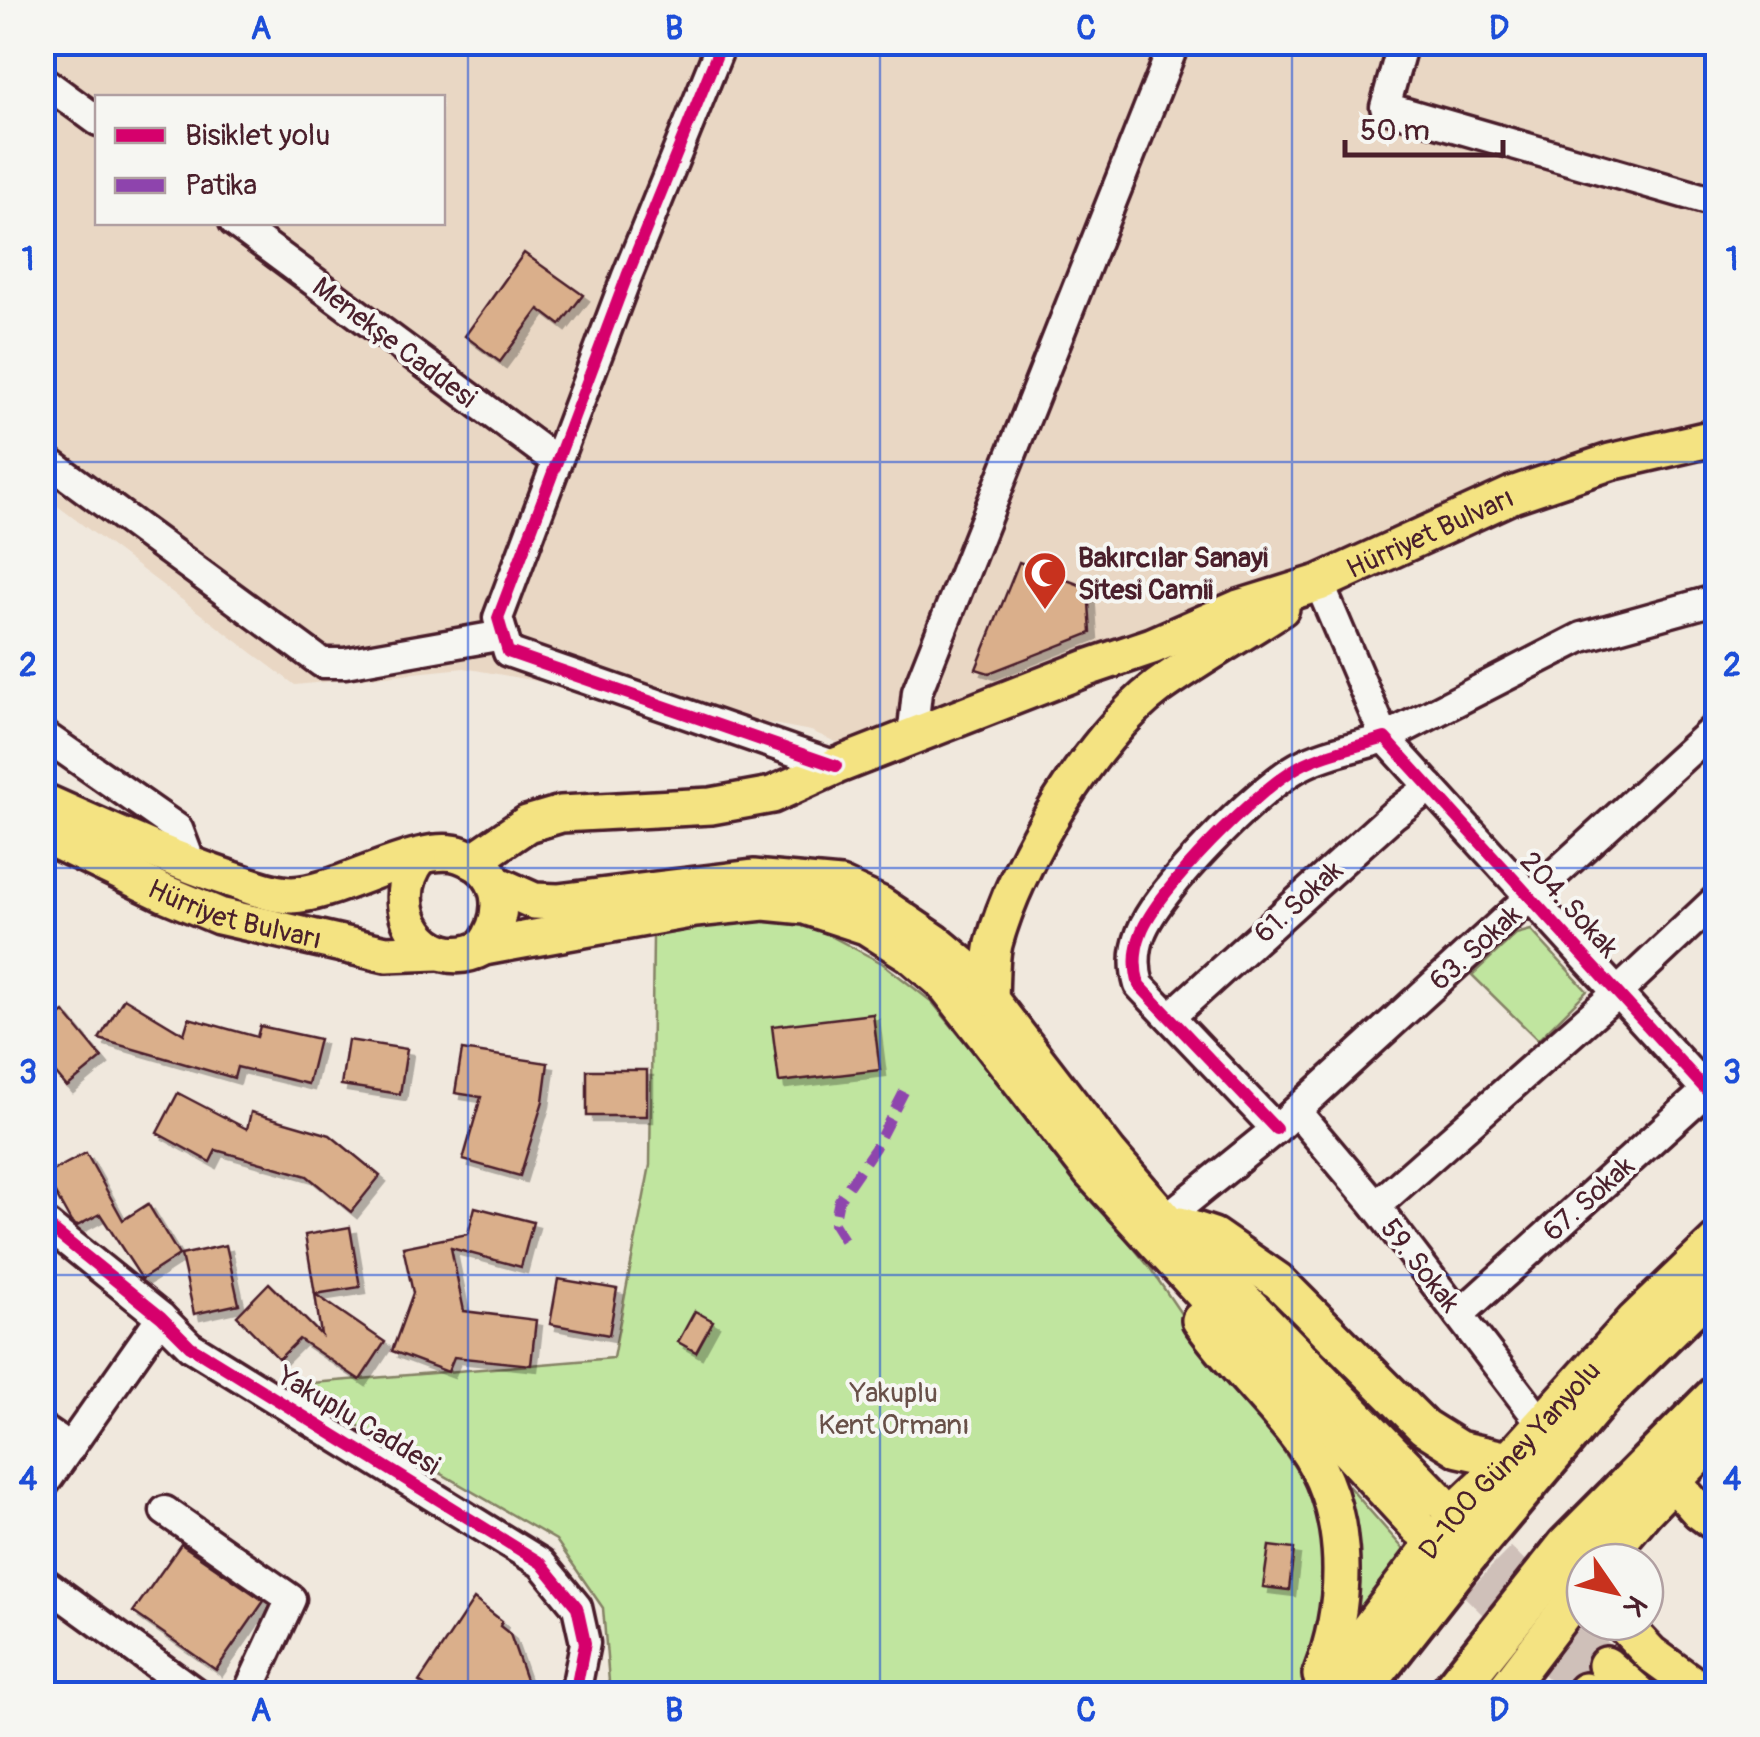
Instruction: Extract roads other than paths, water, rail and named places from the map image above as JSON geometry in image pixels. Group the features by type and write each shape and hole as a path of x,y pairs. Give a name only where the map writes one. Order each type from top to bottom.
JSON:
{"highway":[{"path":"1356,1694 1463,1558 1591,1407 1718,1278"},
{"path":"1451,1694 1568,1547 1718,1396"},
{"path":"1467,1694 1505,1625"}],"main road":[{"name":"Hürriyet Bulvarı","path":"484,873 527,824 562,814 711,806 772,796 836,766 1152,646 1239,608 1319,584 1512,496 1610,462 1718,437"},
{"path":"990,998 993,947 1017,882 1051,819 1116,727 1156,689 1319,584"},
{"name":"Hürriyet Bulvarı","path":"42,800 192,866 291,895 324,890 419,858"},
{"name":"Hürriyet Bulvarı","path":"42,834 219,916 386,954 436,952"},
{"path":"484,947 498,924 501,894 463,855 442,852 419,858 406,878 404,910 436,952 448,956 695,909 764,902 806,906 866,926 910,954 944,983 1092,1172 1150,1219 1429,1514"},
{"path":"484,873 534,901 558,902 753,878 840,886 879,904 965,968 1110,1154 1150,1219 1206,1329 1298,1435 1326,1489 1342,1560 1342,1597 1336,1634 1316,1694"},
{"path":"1150,1219 1213,1236 1278,1282 1424,1427 1458,1449 1509,1460"},
{"name":"D-100 Güney Yanyolu","path":"1316,1694 1465,1502 1509,1460 1635,1320 1718,1240"},
{"path":"1620,1542 1718,1435"},
{"path":"1673,1482 1699,1512 1718,1525"},
{"path":"1502,1694 1565,1611"},
{"path":"1640,1642 1706,1694"},
{"path":"1593,1683 1638,1694"}],"street":[{"path":"912,738 917,692 1175,42"},
{"path":"1403,42 1385,107 1718,202"},
{"path":"715,46 498,618 508,652 836,766"},
{"path":"42,80 95,119"},
{"name":"Menekşe Caddesi","path":"238,225 556,461"},
{"path":"42,456 322,663 345,663 503,635"},
{"name":"204. Sokak","path":"1319,584 1385,738 1617,993 1714,1092"},
{"name":"59. Sokak","path":"1542,1424 1376,1206 1139,986 1134,967 1141,932 1211,841 1298,766 1385,738 1582,637 1718,599"},
{"name":"63. Sokak","path":"1150,1219 1286,1120 1718,725"},
{"path":"42,734 178,829 192,866"},
{"name":"61. Sokak","path":"1170,1018 1393,815 1430,788"},
{"path":"1376,1206 1617,993 1718,898"},
{"name":"67. Sokak","path":"1459,1315 1714,1092"},
{"name":"Yakuplu Caddesi","path":"42,1221 190,1346 541,1562 577,1607 585,1643 575,1694"},
{"path":"42,1487 161,1318"},
{"path":"42,1429 70,1448"},
{"path":"165,1511 291,1598 246,1692"},
{"path":"42,1581 198,1694"}],"tunnel":[{"path":"1461,1522 1606,1665"},
{"path":"1438,1546 1585,1691"}],"place":[{"name":"Bakırcılar Sanayi Sitesi Camii","path":"1045,611"}],"park label":[{"name":"Yakuplu Kent Ormanı","path":"894,1408"}]}
